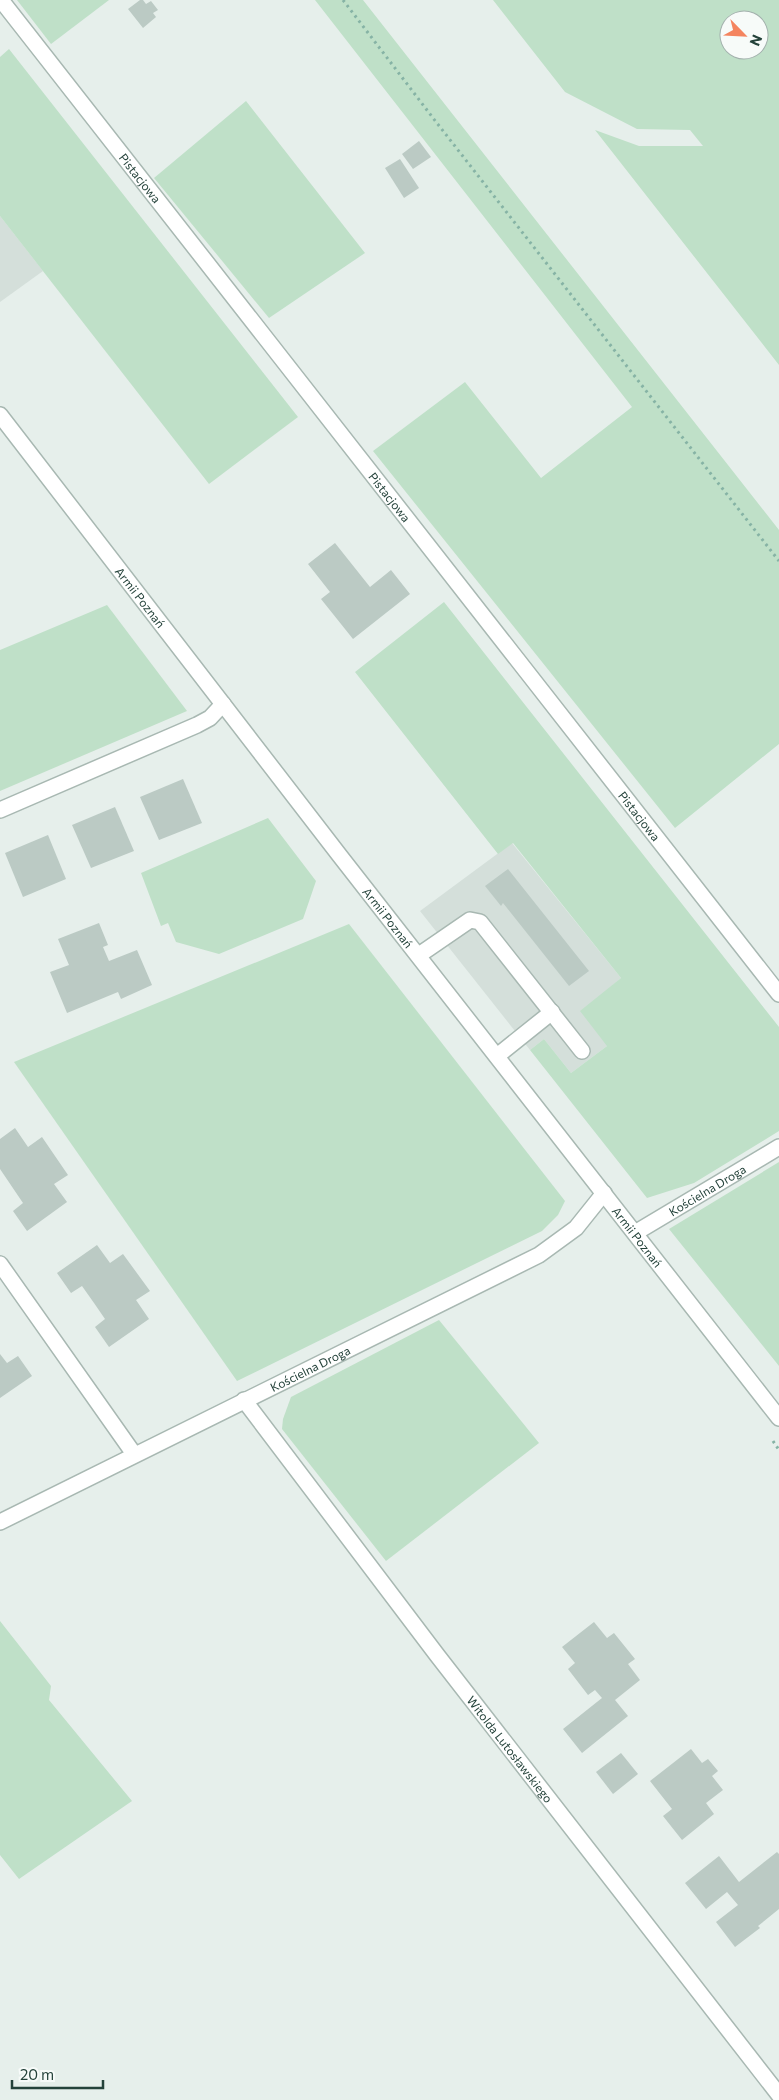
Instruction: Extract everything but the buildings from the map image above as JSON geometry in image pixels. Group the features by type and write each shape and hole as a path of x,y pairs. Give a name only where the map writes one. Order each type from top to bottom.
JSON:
{"street":[{"name":"Pistacjowa","path":"1,0 779,994"},
{"name":"Armii Poznań","path":"0,415 779,1418"},
{"path":"0,810 197,725 210,718 223,704"},
{"path":"419,955 462,924 470,920 480,922 582,1051"},
{"path":"497,1056 552,1012"},
{"name":"Kościelna Droga","path":"635,1232 779,1147"},
{"name":"Kościelna Droga","path":"0,1522 539,1255 576,1228 604,1193"},
{"path":"0,1264 134,1454"},
{"name":"Witolda Lutosławskiego","path":"244,1400 436,1654 779,2095"}],"path":[{"path":"343,0 439,126 779,561"}],"shaded area":[{"path":"0,216 43,271 0,302"},
{"path":"512,843 621,978 606,991 607,1046 571,1073 544,1039 530,1050 420,911"}],"green space":[{"path":"17,0 109,0 51,44"},
{"path":"315,0 363,0 779,530 779,744 675,828 373,451 465,382 541,478 632,407"},
{"path":"493,0 779,0 779,365 595,130 639,146 703,146 690,130 637,129 565,92"},
{"path":"9,49 298,417 209,484 0,216 0,57"},
{"path":"246,101 365,253 269,318 154,178"},
{"path":"444,602 779,1027 779,1131 694,1183 647,1198 530,1050 544,1039 571,1073 607,1046 580,1011 621,978 513,843 498,854 355,672"},
{"path":"107,605 187,711 0,791 0,650"},
{"path":"268,818 316,881 303,919 219,954 176,942 168,923 161,926 141,873"},
{"path":"349,924 565,1201 558,1215 542,1231 237,1381 14,1062"},
{"path":"779,1162 779,1366 669,1229"},
{"path":"439,1320 539,1443 386,1561 282,1429 283,1419 291,1397"},
{"path":"0,1621 51,1686 49,1700 132,1801 19,1879 0,1855"}]}
